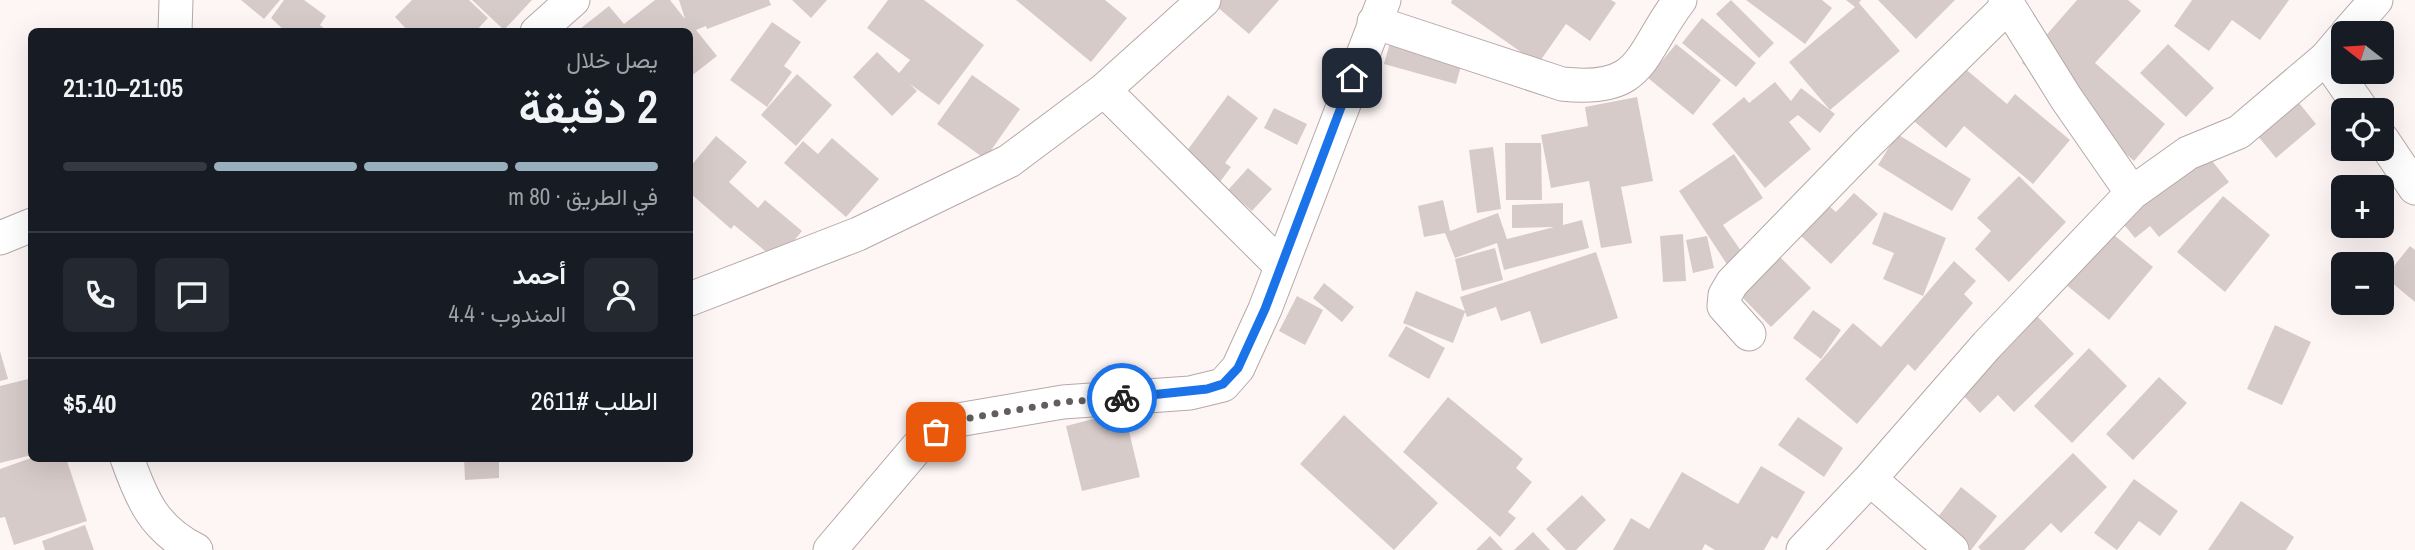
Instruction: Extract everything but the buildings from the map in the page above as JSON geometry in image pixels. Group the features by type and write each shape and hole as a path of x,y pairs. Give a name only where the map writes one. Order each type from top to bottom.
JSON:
{"street":[{"path":"175,28 176,0"},
{"path":"542,28 573,0"},
{"path":"693,298 858,234 955,190 1009,161 1104,90 1204,0"},
{"path":"830,550 920,444 952,421 1063,402 1190,393 1223,384 1238,368 1265,309 1379,11 1562,84 1593,88 1620,81 1637,67 1680,0"},
{"path":"2358,21 2376,0"},
{"path":"1749,334 1724,306 1725,295 1732,283 2006,3 2132,193"},
{"path":"1803,550 1870,479 1987,345 2132,193 2188,153 2239,132 2331,50"},
{"path":"1104,90 1280,265"},
{"path":"2394,157 2415,188"},
{"path":"0,238 28,227"},
{"path":"128,462 144,505 162,525 196,550"},
{"path":"1870,479 1952,550"}],"way so far":[{"path":"936,432 952,421 1063,402 1122,398"}],"route":[{"path":"1122,398 1190,393 1207,389 1223,384 1238,368 1265,309 1352,78"}]}
